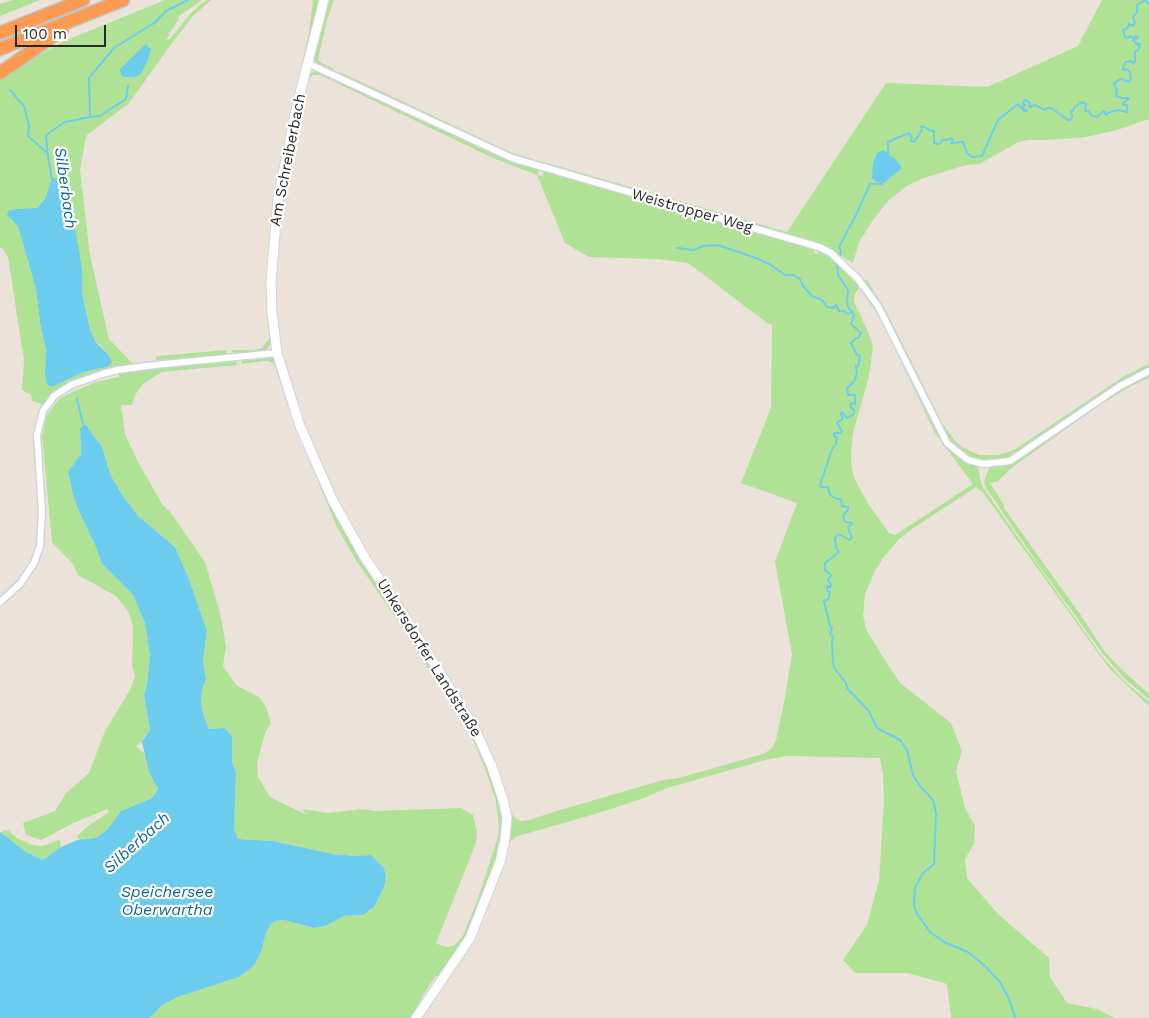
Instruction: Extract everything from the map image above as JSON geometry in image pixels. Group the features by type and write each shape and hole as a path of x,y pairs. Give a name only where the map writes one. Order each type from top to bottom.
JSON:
{"highway":[{"path":"0,34 83,0"},
{"path":"0,49 123,0"},
{"path":"0,73 83,16"}],"street":[{"name":"Am Schreiberbach","path":"277,353 273,331 271,298 276,211 287,150 324,0"},
{"name":"Weistropper Weg","path":"307,64 512,158 831,253 858,279 878,306 947,443 968,460 984,464 1002,463 1017,457 1120,386 1149,371"},
{"path":"0,602 20,584 34,563 40,546 42,511 37,435 43,411 54,396 79,382 102,374 133,367 277,353"},
{"name":"Unkersdorfer Landstraße","path":"277,353 300,426 336,506 365,558 407,620 474,727 492,767 506,813 503,852 470,938 416,1018"}],"green space":[{"path":"13,0 40,0 0,16 0,4"},
{"path":"165,0 202,0 179,16 179,19 168,33 170,35 166,39 169,40 191,13 207,0 211,0 194,15 129,103 86,136 80,170 90,255 109,339 133,364 91,374 66,385 52,395 44,405 32,401 31,395 22,390 24,361 8,257 0,248 0,81 16,68 62,42","holes":["146,44 151,49 134,77 124,77","52,178 82,269 82,293 90,329 95,341 103,348 107,367 83,372 67,379 45,374 46,350 40,323 36,289 18,225 10,219 37,208 45,199"]},
{"path":"313,0 321,0 277,186 272,340 268,348 262,351 234,354 231,350 255,350 262,348 269,339 268,265 274,197 309,32"},
{"path":"327,0 334,0 318,59 334,69 331,71 319,66 313,58"},
{"path":"1102,0 1149,0 1149,119 1114,131 1086,137 1028,140 1017,143 979,164 966,165 908,185 887,202 873,220 859,242 853,263 841,256 839,262 878,311 946,445 958,457 978,467 984,489 1101,655 1124,681 1149,702 1149,706 1109,668 984,494 976,487 899,539 883,558 865,594 863,615 866,629 879,651 900,683 951,723 962,751 956,771 965,808 975,826 974,844 965,859 967,878 998,914 1049,958 1050,977 1067,1003 1097,1009 1114,1018 951,1018 947,984 908,973 855,973 843,960 867,925 879,880 884,801 883,774 880,758 788,756 765,760 667,788 605,811 515,837 508,845 503,865 471,945 442,987 442,982 467,948 479,921 474,923 463,946 450,965 441,976 436,976 423,995 412,1018 150,1018 161,1006 175,998 239,977 247,971 255,964 261,952 266,933 271,924 276,921 284,920 314,928 325,926 344,916 363,915 374,907 385,885 386,876 384,868 371,855 333,854 273,841 238,839 234,830 236,772 232,762 232,736 225,728 209,729 204,717 201,703 202,690 206,679 203,661 207,631 189,579 175,547 138,516 123,496 111,476 102,447 86,425 80,429 81,454 68,471 77,507 102,564 133,595 145,623 150,656 144,695 150,730 142,742 136,746 145,754 149,772 158,789 152,798 121,811 108,829 96,838 80,840 77,836 109,812 107,809 41,840 26,835 23,823 55,811 66,793 89,773 105,731 130,690 135,677 132,665 133,627 129,613 116,596 78,575 73,564 52,542 42,436 47,415 59,399 72,392 96,382 119,377 119,372 236,360 237,365 162,372 144,383 135,395 132,405 121,405 125,434 137,460 162,504 171,513 205,562 220,613 226,646 223,666 236,685 259,697 266,707 271,723 265,733 257,763 258,777 270,797 305,814 303,809 327,813 363,809 375,811 461,808 473,815 477,830 476,843 436,943 442,946 449,947 455,945 463,936 477,901 498,837 499,825 496,801 474,742 400,624 357,562 337,527 296,427 274,364 265,361 241,364 243,359 265,357 273,358 277,362 301,435 343,524 363,559 464,714 483,749 486,748 468,712 367,557 340,510 302,425 280,355 275,327 274,299 278,212 289,150 299,106 308,75 315,71 321,72 331,77 330,79 334,81 336,79 466,141 539,170 537,175 543,176 544,171 814,249 814,253 818,254 820,251 830,255 831,250 820,244 528,161 528,158 523,157 522,159 512,156 338,74 340,72 512,153 787,232 886,83 987,87 1078,46","holes":["312,75 320,75 493,158 537,175 565,243 589,257 657,259 688,263 772,325 771,408 741,483 797,503 775,562 792,654 776,740 771,749 763,754 679,778 663,780 530,820 520,821 513,816 490,750 478,725 411,618 369,556 341,509 303,425 281,355 277,336 275,299 281,199 307,80","859,288 886,330 935,433 973,484 895,535 889,533 869,505 854,478 852,468 853,433 869,376 873,346 854,302 854,296"]},
{"path":"866,279 885,309 942,423 956,442 979,455 998,455 1014,450 1123,377 1149,364 1149,368 1039,440 1037,438 1034,440 1034,443 1009,458 982,461 969,457 950,442 863,281"},
{"path":"227,350 226,355 156,362 156,356"},
{"path":"1149,374 1149,378 1131,386 1100,405 1014,466 997,482 990,483 1004,508 1105,652 1149,694 1149,699 1125,679 1103,654 1040,567 986,488 984,481 989,468 1018,459 1121,388"},
{"path":"4,830 32,845 42,846 60,840 61,847 43,860 26,852 1,833"}],"water":[{"path":"146,44 151,49 141,74 134,77 124,77 121,75 120,69"},
{"path":"883,150 901,166 901,169 884,183 876,182 872,178 873,163 877,153"},
{"path":"52,178 59,179 65,193 76,233 82,269 82,293 90,329 95,341 112,362 107,367 83,372 52,387 47,384 45,374 46,350 40,323 36,289 18,226 7,215 9,210 37,208 45,199"},
{"name":"Speichersee Oberwartha","path":"86,425 102,447 111,476 123,496 138,516 175,547 189,579 207,631 203,661 206,679 202,690 201,703 204,717 209,729 225,728 232,736 232,762 236,772 234,830 238,839 273,841 333,854 371,855 384,868 386,876 385,885 374,907 363,915 344,916 325,926 314,928 284,920 276,921 271,924 266,933 261,952 255,964 247,971 239,977 175,998 161,1006 150,1018 0,1018 0,832 26,852 43,860 61,847 77,840 96,838 108,829 121,811 152,798 158,789 149,772 142,742 150,730 144,695 150,656 145,623 133,595 102,564 77,507 68,471 81,454 80,428"}],"waterway":[{"name":"Silberbach","path":"52,180 46,135 65,122 90,117 89,78 114,48 154,23 166,11 188,0"},
{"path":"888,154 888,142 909,133 912,138 911,141 914,142 923,126 934,131 934,143 939,144 943,140 951,138 953,140 951,143 963,142 967,153 972,157 982,156 998,120 1018,104 1024,111 1027,111 1022,107 1025,105 1023,103 1025,100 1029,102 1030,107 1035,105 1045,110 1051,108 1068,120 1072,117 1071,111 1082,102 1086,104 1085,111 1088,111 1092,116 1097,117 1104,111 1106,115 1117,110 1127,112 1127,105 1123,105 1129,99 1116,96 1117,90 1114,84 1122,79 1129,82 1131,79 1130,72 1126,69 1123,70 1123,67 1126,62 1131,61 1134,64 1135,51 1138,50 1140,44 1138,45 1133,40 1138,38 1136,36 1133,38 1130,36 1128,38 1125,37 1123,30 1128,28 1129,24 1133,26 1135,22 1133,17 1137,12 1137,5 1145,0 1149,4"},
{"path":"90,117 100,116 126,99 128,86"},
{"path":"10,90 24,106 29,125 28,136 47,153"},
{"path":"840,255 839,247 870,184 882,184 882,181"},
{"path":"677,248 694,250 703,246 718,245 756,258 771,265 785,275 794,275 800,279 803,286 812,296 822,300 827,307 833,308 836,305 839,311 848,314 853,312"},
{"path":"837,263 838,275 848,290 848,307 854,315 851,324 861,333 851,343 857,355 860,356 858,366 856,366 857,373 854,382 847,388 848,395 855,395 855,404 852,403 850,405 854,410 853,415 847,418 842,412 843,418 837,423 842,431 834,433 834,436 837,438 836,444 832,449 820,485 821,487 828,487 830,495 841,499 842,506 848,507 848,510 843,515 845,522 852,523 848,528 852,538 849,540 839,534 835,538 836,548 839,552 825,563 825,570 831,575 828,581 831,584 830,588 827,587 827,590 830,592 829,596 824,601 832,629 830,633 833,637 833,664 846,683 847,688 868,710 877,728 900,740 907,750 913,775 933,800 936,813 934,864 923,873 915,888 914,906 918,915 930,932 946,943 968,952 984,965 1000,982 1010,1001 1015,1018"},
{"name":"Silberbach","path":"77,399 84,428"}]}
